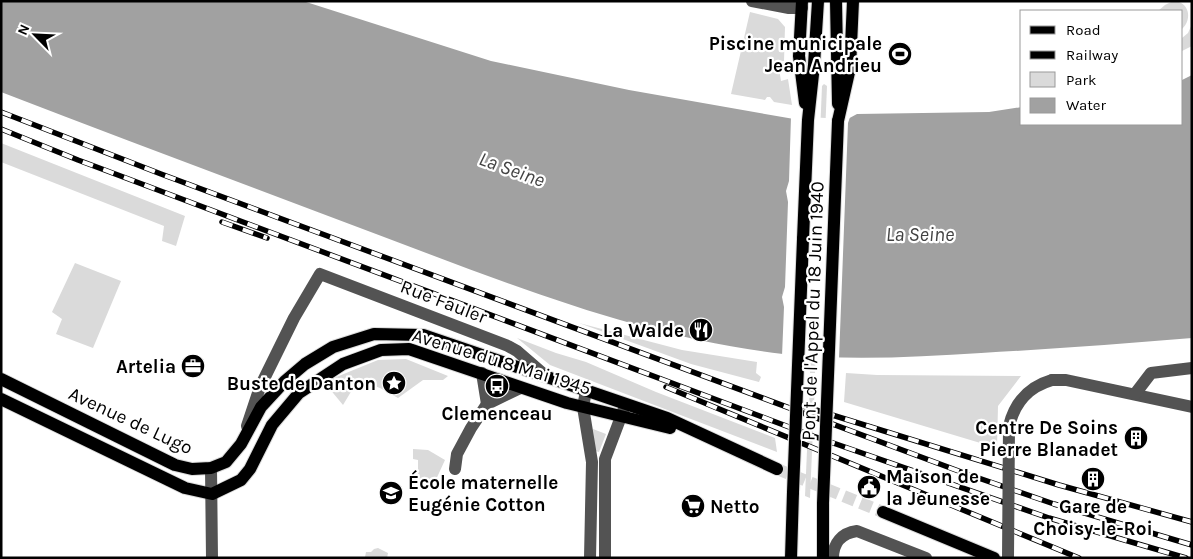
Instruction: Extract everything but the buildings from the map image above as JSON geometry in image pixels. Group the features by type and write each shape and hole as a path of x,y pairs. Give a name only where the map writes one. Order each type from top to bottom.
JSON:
{"main road":[{"path":"808,120 818,1"},
{"path":"836,1 838,121"},
{"path":"838,121 850,68 853,1"},
{"path":"802,5 800,64 808,120"},
{"name":"Pont de l'Appel du 18 Juin 1940","path":"790,558 808,120"},
{"name":"Pont de l'Appel du 18 Juin 1940","path":"830,557 823,503 838,121"},
{"name":"Avenue du 8 Mai 1945","path":"241,444 261,407 284,381 305,364 334,347 374,334 423,335 547,376 586,391 624,410"},
{"name":"Avenue du 8 Mai 1945","path":"212,494 240,480 250,470 272,425 299,393 343,364 381,350 409,349 566,403 583,407 624,410 667,418 777,469"},
{"name":"Avenue de Lugo","path":"1,379 175,465 192,469 211,468 226,462 241,444"},
{"name":"Avenue de Lugo","path":"1,399 185,488 212,494"},
{"path":"883,512 994,558"}],"street":[{"path":"752,1 789,8 802,5"},
{"name":"Rue Fauler","path":"241,444 260,387 294,318 320,274 508,346 517,351 547,376"},
{"path":"1136,394 1151,374 1192,368"},
{"path":"482,373 487,404"},
{"path":"1008,558 1009,426 1013,412 1022,398 1034,387 1052,380 1066,380 1192,407"},
{"path":"455,469 457,454 487,404 520,388"},
{"path":"586,391 583,407 592,462 590,558"},
{"path":"605,558 605,459 624,410"},
{"path":"211,468 211,557"},
{"path":"830,557 841,537 849,532 857,531 926,558"}],"green space":[{"path":"1173,1 1186,7 1188,16 1183,28 1183,10 1159,10"},
{"path":"750,12 778,19 785,27 784,61 778,62 781,81 788,79 792,105 774,102 770,97 767,97 765,100 731,94"},
{"path":"1192,24 1192,46 1183,50 1183,37 1188,33"},
{"path":"824,84 827,86 815,373 810,373 822,86"},
{"path":"1,143 185,216 176,246 162,241 164,226 1,162"},
{"path":"75,263 121,281 93,348 56,334 62,319 52,312"},
{"path":"579,323 682,350 757,362 756,373 761,377 759,382 691,364"},
{"path":"517,338 586,362 656,392 775,438 777,452 550,365"},
{"path":"406,359 448,376 443,380 423,380 398,398 380,388 358,380 343,405 324,382 378,360"},
{"path":"846,373 1021,376 998,406 997,448 844,402"},
{"path":"810,382 815,382 810,498 805,496"},
{"path":"593,429 606,434 599,452 595,451"},
{"path":"413,449 428,450 445,460 433,486 418,486 418,460 413,459"},
{"path":"378,548 388,553 387,558 365,557 366,552 371,552"}],"water":[{"name":"La Seine","path":"1,1 303,1 491,61 629,90 794,119 844,121 857,114 989,112 1020,107 1020,125 1183,125 1183,80 1192,75 1192,338 882,358 783,354 680,336 580,308 482,274 1,92"}],"pier":[{"path":"851,114 848,123 839,359 782,356 784,307 782,297 785,287 788,202 786,191 789,181 791,116 843,119"}],"tunnel":[{"path":"777,469 883,512"}],"railway":[{"path":"1,112 161,174 964,473 1054,504 1192,545"},
{"path":"1,129 78,160 813,436 1049,518 1186,558"},
{"path":"222,222 267,238"},
{"path":"666,387 1079,558"},
{"path":"803,406 1059,485 1192,522"}],"place":[{"name":"Piscine municipale Jean Andrieu","path":"900,54"},
{"name":"La Walde","path":"701,330"},
{"name":"Artelia","path":"193,366"},
{"name":"Buste de Danton","path":"394,383"},
{"name":"Clemenceau","path":"497,386"},
{"name":"Centre De Soins Pierre Blanadet","path":"1136,438"},
{"name":"Gare de Choisy-le-Roi","path":"1093,479"},
{"name":"Maison de la Jeunesse","path":"869,487"},
{"name":"École maternelle Eugénie Cotton","path":"391,493"},
{"name":"Netto","path":"693,506"}]}
